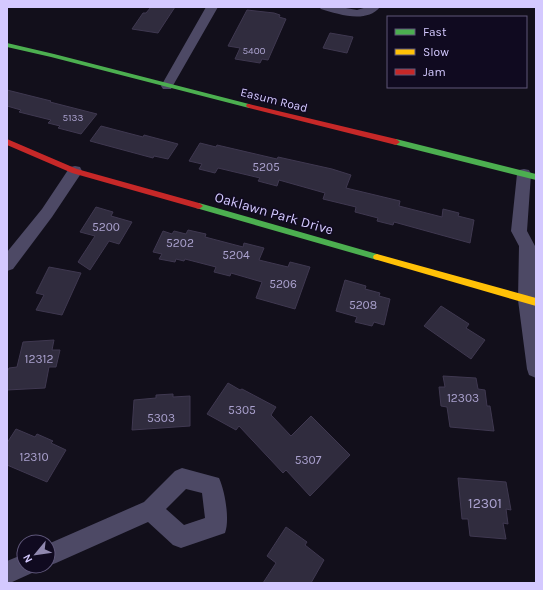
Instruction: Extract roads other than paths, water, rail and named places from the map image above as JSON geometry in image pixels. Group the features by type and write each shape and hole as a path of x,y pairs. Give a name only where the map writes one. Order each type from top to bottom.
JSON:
{"street":[{"path":"167,86 212,7"},
{"path":"325,7 359,13 366,12 374,7"},
{"name":"Easum Road","path":"7,45 52,55 167,86 530,176"},
{"name":"Oaklawn Park Drive","path":"7,142 74,171 531,301"},
{"path":"7,264 47,213 74,171"},
{"path":"530,176 519,231 531,244 531,301 536,369"},
{"path":"56,552 151,510 181,538 217,525 212,485 182,478 152,509"}]}
